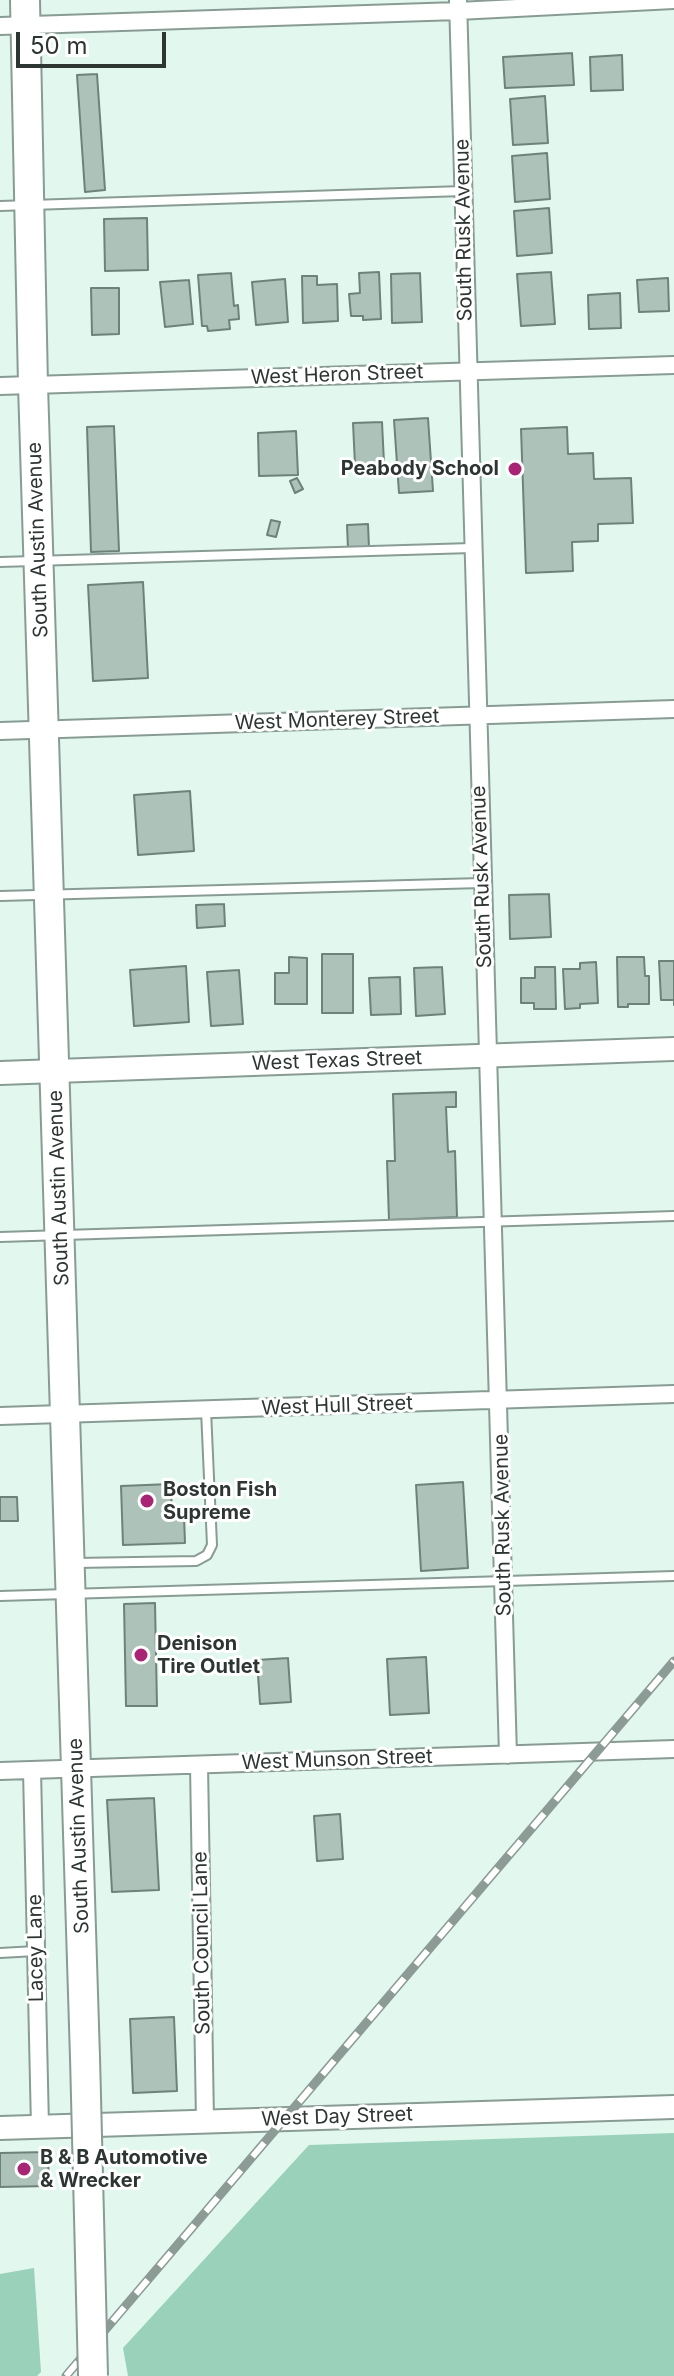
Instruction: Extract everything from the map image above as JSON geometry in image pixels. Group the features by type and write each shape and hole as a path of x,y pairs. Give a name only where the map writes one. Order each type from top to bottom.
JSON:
{"highway":[{"name":"South Austin Avenue","path":"17,17 29,205 93,2376"}],"street":[{"path":"17,17 674,0"},
{"name":"South Rusk Avenue","path":"458,6 508,1755"},
{"name":"West Heron Street","path":"0,386 674,365"},
{"name":"West Monterey Street","path":"0,731 674,709"},
{"name":"West Texas Street","path":"0,1073 674,1049"},
{"name":"West Hull Street","path":"0,1416 674,1394"},
{"name":"West Munson Street","path":"0,1771 674,1749"},
{"name":"South Council Lane","path":"199,1765 205,2121"},
{"name":"Lacey Lane","path":"32,1770 40,2127"},
{"name":"West Day Street","path":"0,2128 674,2107"}],"lane":[{"path":"0,206 463,191"},
{"path":"0,562 472,548"},
{"path":"0,896 482,883"},
{"path":"0,1237 674,1216"},
{"path":"71,1563 196,1561 207,1555 212,1545 206,1410"},
{"path":"0,1596 674,1576"},
{"path":"0,1953 36,1951"}],"green space":[{"path":"674,2133 674,2376 128,2376 123,2348 309,2145"},
{"path":"34,2268 41,2372 37,2376 0,2376 0,2274"}],"building":[{"path":"572,53 574,85 505,88 503,57"},
{"path":"622,55 623,90 591,91 590,57"},
{"path":"97,74 105,190 85,192 77,75"},
{"path":"545,96 548,143 513,145 510,99"},
{"path":"547,153 550,199 515,202 512,156"},
{"path":"549,208 552,253 517,256 514,211"},
{"path":"147,218 148,270 105,271 104,219"},
{"path":"379,272 381,319 363,320 363,316 351,316 349,294 360,293 359,273"},
{"path":"551,272 555,324 521,326 517,274"},
{"path":"231,273 234,306 238,305 239,319 229,320 230,329 208,331 207,326 202,326 198,275"},
{"path":"420,273 422,322 392,323 391,274"},
{"path":"302,276 317,276 317,285 337,284 338,321 303,323"},
{"path":"668,278 669,311 639,312 637,280"},
{"path":"285,279 288,322 256,325 252,282"},
{"path":"189,280 193,324 165,327 160,282"},
{"path":"91,288 119,288 119,334 92,335"},
{"path":"620,293 621,328 589,329 588,295"},
{"path":"428,418 433,491 399,493 394,420"},
{"path":"382,422 384,463 355,465 353,423"},
{"path":"114,426 119,551 91,552 87,427"},
{"path":"567,427 568,454 593,453 594,479 631,478 633,523 598,524 598,541 572,542 573,571 526,573 521,429"},
{"path":"296,431 298,475 259,476 258,433"},
{"path":"297,478 303,489 295,493 290,481"},
{"path":"271,520 280,522 276,537 267,535"},
{"path":"368,524 369,548 348,549 347,525"},
{"path":"143,582 148,678 93,681 88,585"},
{"path":"190,791 194,851 138,855 134,795"},
{"path":"549,894 551,937 510,939 509,895"},
{"path":"224,904 225,926 197,928 196,905"},
{"path":"322,954 353,954 353,1013 322,1013"},
{"path":"289,957 307,958 307,1004 275,1004 275,973 289,973"},
{"path":"617,957 644,957 645,976 649,976 649,1004 618,1007"},
{"path":"659,961 674,961 674,1000 661,1000"},
{"path":"596,962 598,1003 565,1009 563,969 580,969 580,963"},
{"path":"186,966 189,1022 134,1026 130,970"},
{"path":"442,967 445,1014 416,1016 414,968"},
{"path":"535,967 555,967 556,1009 534,1009 534,1003 521,1003 521,978 535,978"},
{"path":"239,970 243,1024 211,1026 207,972"},
{"path":"400,977 401,1014 371,1015 369,978"},
{"path":"456,1092 456,1107 446,1107 448,1152 455,1151 457,1217 389,1220 387,1161 395,1161 393,1094"},
{"path":"463,1482 468,1568 421,1571 416,1485"},
{"name":"Boston Fish Supreme","path":"171,1484 172,1517 184,1516 185,1543 123,1545 121,1486"},
{"path":"0,1497 17,1497 18,1521 0,1521"},
{"name":"Denison Tire Outlet","path":"155,1603 157,1706 126,1706 124,1604"},
{"path":"426,1657 429,1713 390,1715 387,1659"},
{"path":"288,1658 291,1702 260,1704 257,1660"},
{"path":"154,1798 159,1890 112,1892 107,1800"},
{"path":"340,1814 343,1859 317,1861 314,1816"},
{"path":"174,2017 177,2091 133,2093 130,2019"},
{"name":"B & B Automotive & Wrecker","path":"48,2152 49,2186 0,2187 0,2153"}],"railway":[{"path":"66,2376 674,1661"}],"place":[{"name":"Peabody School","path":"515,469"},
{"name":"Boston Fish Supreme","path":"147,1501"},
{"name":"Denison Tire Outlet","path":"141,1655"},
{"name":"B & B Automotive & Wrecker","path":"24,2169"}]}
